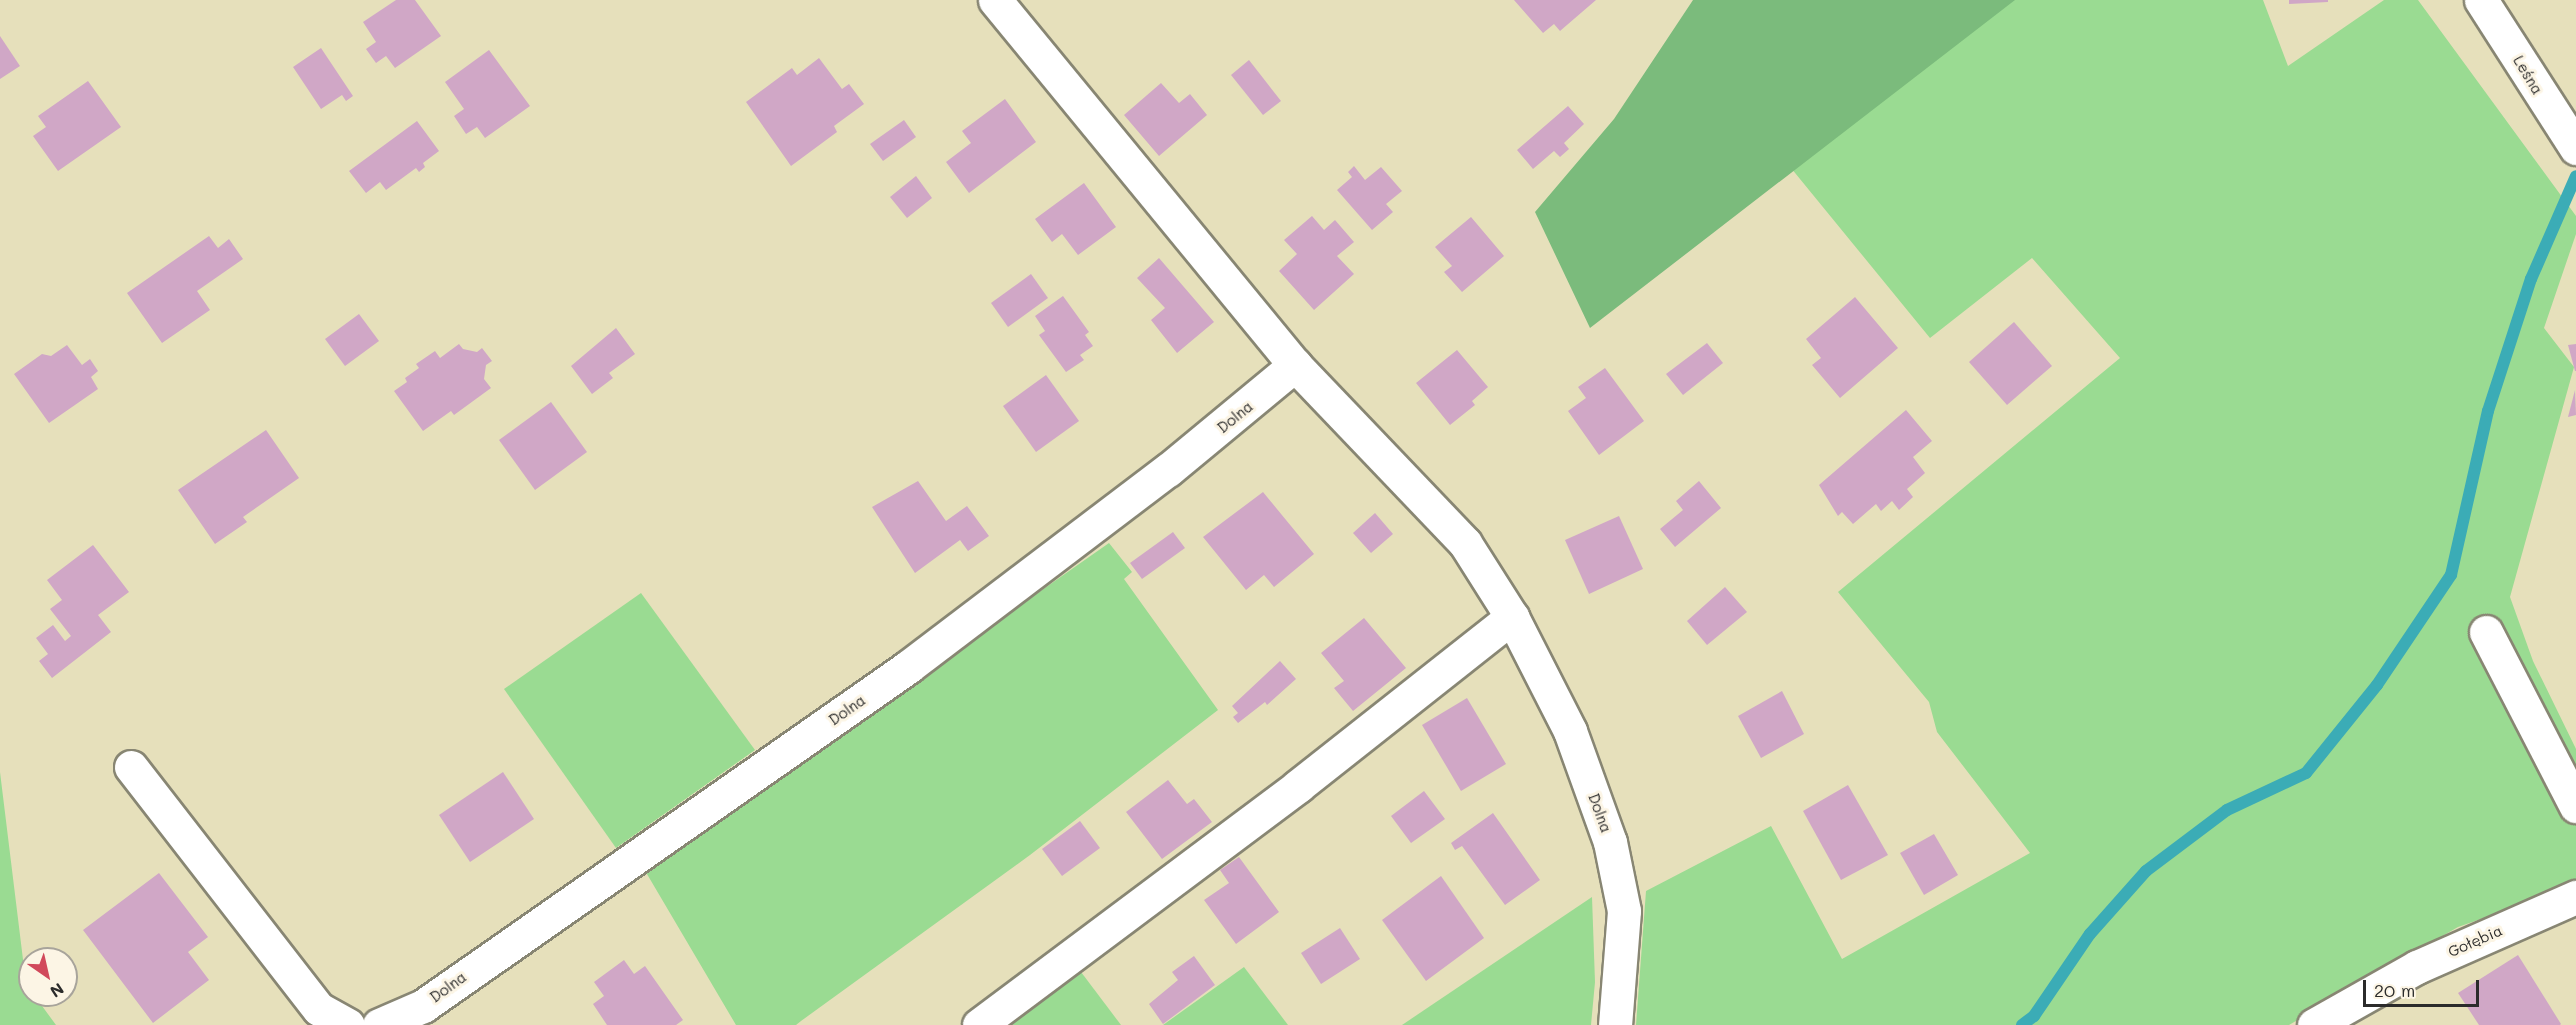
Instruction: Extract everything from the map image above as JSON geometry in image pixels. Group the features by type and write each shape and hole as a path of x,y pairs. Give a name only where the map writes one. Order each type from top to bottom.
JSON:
{"street":[{"name":"Dolna","path":"995,0 1295,365 1466,543 1512,617 1570,731 1610,842 1624,911 1615,1025"},
{"name":"Leśna","path":"2481,0 2576,148"},
{"name":"Dolna","path":"379,1025 423,1006 917,661 1159,477 1295,365"},
{"path":"979,1025 1298,786 1512,617"},
{"path":"2487,632 2576,806"},
{"path":"131,767 319,1009 348,1025"},
{"name":"Gołębia","path":"2314,1025 2417,967 2576,897"}],"green space":[{"path":"1693,0 2015,0 1590,328 1535,212 1614,119"},
{"path":"1721,0 2263,0 2288,66 2384,0 2418,0 2576,216 2576,234 2544,328 2574,367 2510,597 2533,661 2576,749 2576,886 2458,927 2289,1025 1636,1025 1646,891 1771,826 1842,959 2030,853 1937,732 1929,702 1838,592 2120,358 2032,258 1930,338 1791,168"},
{"path":"1109,543 1132,572 1124,579 1218,710 1030,855 796,1025 736,1025 644,869"},
{"path":"641,593 755,750 616,848 504,689"},
{"path":"0,772 21,947 18,947 18,1007 43,1007 56,1025 0,1025"},
{"path":"1592,897 1595,982 1591,1025 1402,1025"},
{"path":"1244,967 1288,1025 1163,1025"},
{"path":"1078,968 1121,1025 980,1025"}],"building":[{"path":"396,0 415,0 441,36 395,68 386,56 376,63 366,49 376,42 363,22"},
{"path":"1514,0 1596,0 1560,31 1554,24 1543,33"},
{"path":"2289,0 2328,0 2328,2 2289,4"},
{"path":"0,36 20,66 0,79"},
{"path":"321,48 353,96 346,101 342,95 321,109 293,67"},
{"path":"489,50 530,106 485,138 477,127 466,134 454,116 464,109 445,82"},
{"path":"819,58 842,89 849,84 864,104 834,126 837,132 791,166 746,102 792,68 797,75"},
{"path":"1249,60 1281,101 1263,115 1231,75"},
{"path":"88,81 121,127 58,171 33,136 46,127 38,116"},
{"path":"1161,83 1179,103 1190,94 1207,115 1159,156 1124,115"},
{"path":"1005,99 1036,142 969,193 946,162 971,143 962,131"},
{"path":"1568,106 1584,124 1564,143 1569,149 1560,157 1554,151 1533,169 1517,150"},
{"path":"904,120 916,137 883,161 870,144"},
{"path":"417,121 439,151 423,163 425,167 419,172 416,168 386,190 380,182 366,193 349,171"},
{"path":"1354,166 1365,180 1381,167 1402,191 1386,204 1393,212 1372,230 1337,190 1352,177 1348,172"},
{"path":"916,176 932,198 907,218 890,197"},
{"path":"1084,183 1116,227 1078,255 1062,234 1052,242 1035,219"},
{"path":"1312,216 1324,230 1335,220 1354,242 1337,256 1354,274 1314,310 1279,271 1297,254 1284,240"},
{"path":"1471,217 1504,256 1462,292 1444,272 1452,266 1435,247"},
{"path":"209,236 218,248 229,239 243,259 197,291 210,310 162,343 127,293"},
{"path":"1159,258 1214,322 1177,353 1151,320 1165,308 1137,278"},
{"path":"1031,274 1048,298 1008,327 991,303"},
{"path":"1063,296 1089,332 1085,335 1093,346 1080,355 1084,360 1066,372 1039,335 1045,331 1035,316"},
{"path":"1855,297 1898,348 1840,398 1812,365 1821,358 1806,339"},
{"path":"359,314 379,341 345,366 325,339"},
{"path":"2014,322 2052,366 2007,405 1969,362"},
{"path":"616,328 635,354 609,373 613,378 592,394 571,366"},
{"path":"1707,343 1723,363 1683,395 1666,374"},
{"path":"459,344 463,349 477,352 482,348 492,361 486,365 484,379 491,388 454,415 451,411 423,431 394,391 407,382 405,378 419,368 416,364 435,351 440,358"},
{"path":"2576,344 2576,371 2575,371 2568,345"},
{"path":"67,345 82,365 90,359 98,371 91,377 98,389 49,423 14,374 42,354 51,356"},
{"path":"1457,350 1488,387 1472,401 1475,405 1450,425 1416,383"},
{"path":"1605,368 1644,421 1599,455 1568,411 1586,398 1578,387"},
{"path":"1046,375 1079,421 1036,452 1003,406"},
{"path":"2575,390 2576,415 2568,417"},
{"path":"551,402 587,452 535,490 499,440"},
{"path":"1906,410 1932,441 1913,457 1925,473 1907,489 1913,497 1899,510 1892,501 1881,511 1876,504 1853,524 1842,512 1838,516 1819,485"},
{"path":"266,430 299,478 243,517 247,522 215,544 178,490"},
{"path":"918,481 946,521 967,506 989,536 968,551 960,540 915,573 872,507"},
{"path":"1699,481 1721,508 1675,547 1660,529 1683,510 1676,501"},
{"path":"1263,492 1314,554 1274,587 1264,575 1246,590 1203,537"},
{"path":"1375,513 1393,534 1371,553 1353,533"},
{"path":"1619,516 1643,569 1589,594 1565,540"},
{"path":"1173,532 1185,548 1142,579 1130,563"},
{"path":"93,545 129,592 98,615 111,632 52,678 39,661 48,654 36,638 53,625 65,641 71,636 50,609 62,600 47,580"},
{"path":"1725,587 1747,612 1707,645 1687,621"},
{"path":"1364,618 1406,668 1353,711 1334,688 1344,681 1321,653"},
{"path":"1280,661 1296,679 1267,705 1265,702 1238,723 1233,717 1238,713 1232,706"},
{"path":"1782,691 1804,734 1761,758 1738,716"},
{"path":"1467,698 1506,764 1461,791 1422,725"},
{"path":"503,772 534,819 470,862 439,815"},
{"path":"1168,780 1187,804 1194,799 1212,822 1162,859 1126,812"},
{"path":"1848,785 1888,855 1841,880 1803,811"},
{"path":"1424,791 1445,819 1411,843 1391,816"},
{"path":"1493,813 1540,880 1505,905 1462,846 1455,850 1451,843"},
{"path":"1080,821 1100,848 1062,876 1042,849"},
{"path":"1934,834 1958,875 1924,895 1900,853"},
{"path":"1239,857 1279,912 1236,944 1204,900 1229,883 1220,870"},
{"path":"159,873 208,937 188,952 209,980 153,1023 83,930"},
{"path":"1441,876 1484,938 1426,981 1382,920"},
{"path":"1340,928 1360,959 1321,984 1301,953"},
{"path":"2518,955 2560,1025 2479,1025 2458,993"},
{"path":"1194,956 1215,985 1163,1024 1149,1004 1178,980 1172,972"},
{"path":"624,960 634,974 645,966 683,1020 676,1025 607,1025 593,1004 604,996 594,982"}],"waterway":[{"path":"2022,1025 2034,1016 2090,934 2146,871 2227,810 2306,773 2377,685 2451,575 2488,411 2531,279 2576,176"}]}
